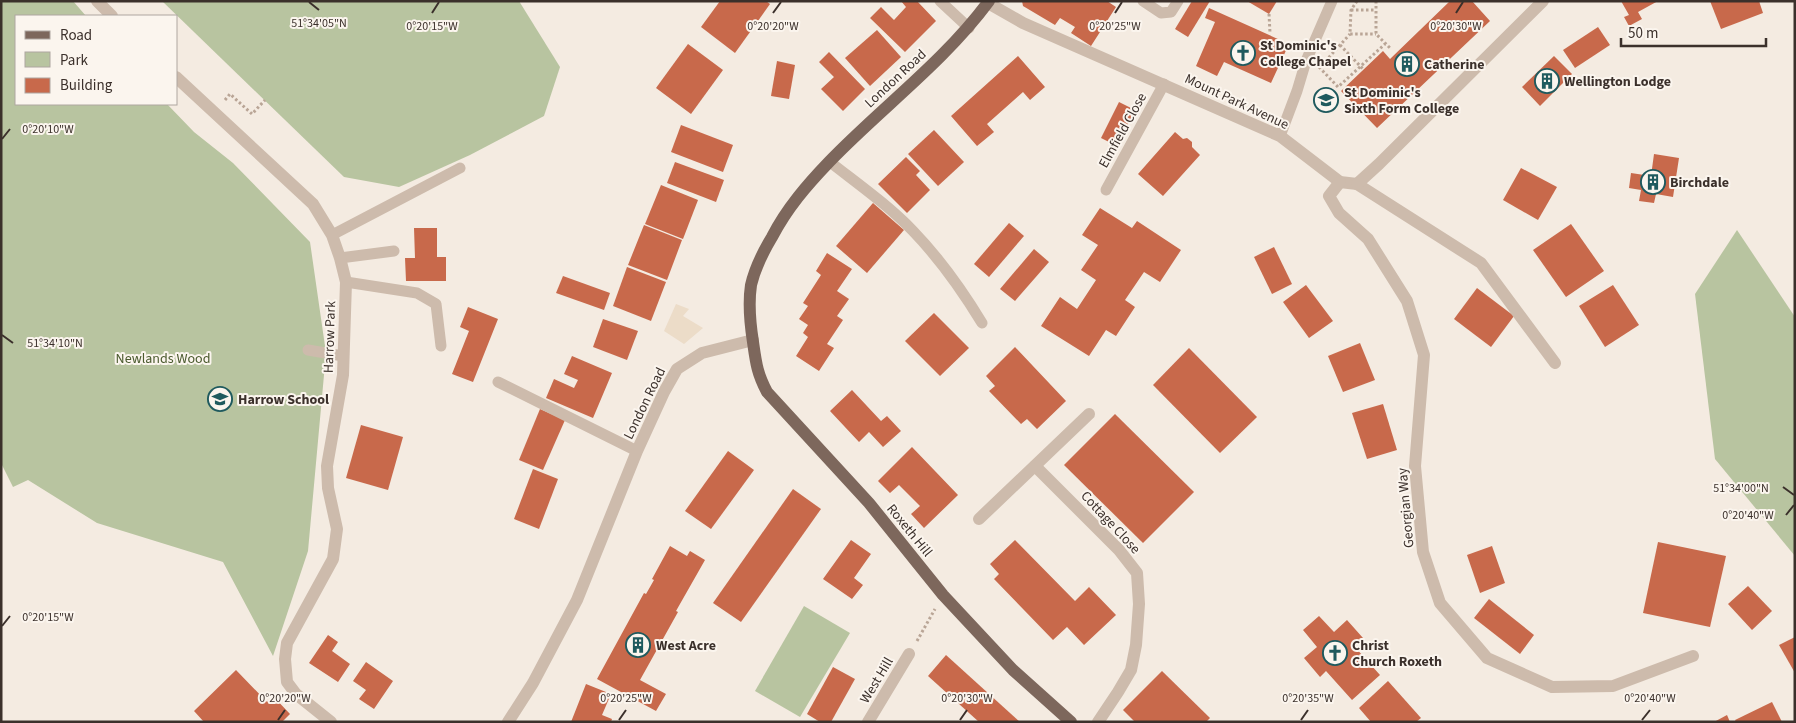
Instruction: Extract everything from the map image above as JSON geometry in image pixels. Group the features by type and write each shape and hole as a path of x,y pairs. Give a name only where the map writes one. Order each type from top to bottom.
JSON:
{"main road":[{"name":"London Road","path":"753,340 749,315 752,285 760,258 779,223 792,205 830,162 969,28 988,2"},
{"name":"Roxeth Hill","path":"753,340 758,374 767,392 870,503 943,595 1013,670 1070,722"}],"street":[{"path":"97,1 111,15"},
{"path":"1357,184 1543,1"},
{"name":"Mount Park Avenue","path":"988,2 1023,23 1280,136 1340,182"},
{"name":"Harrow Park","path":"178,79 313,204 332,235 346,282 343,374 327,466 328,488 337,529 333,559 287,643 285,660 287,682 296,694 329,721"},
{"path":"1340,182 1357,184 1481,263 1555,363"},
{"name":"Georgian Way","path":"1340,182 1329,196 1339,213 1368,239 1407,301 1424,355 1415,466 1423,552 1440,603 1487,658 1552,687 1613,686 1692,656"},
{"name":"London Road","path":"508,722 533,683 577,600 637,451 664,392 677,370 702,354 753,340"},
{"path":"979,519 1089,414"},
{"name":"Cottage Close","path":"1035,466 1119,550 1137,573 1136,645 1131,670 1098,722"},
{"name":"West Hill","path":"868,722 909,654"}],"lane":[{"path":"940,1 969,28"},
{"path":"1143,1 1162,13 1171,12 1178,1"},
{"path":"1280,136 1306,61 1332,1"},
{"name":"Elmfield Close","path":"1106,190 1164,84"},
{"path":"830,162 913,231 957,284 982,323"},
{"path":"332,235 460,168"},
{"path":"340,258 394,251"},
{"path":"346,282 417,294 436,304 441,346"},
{"path":"308,350 343,356"},
{"path":"498,382 637,451"}],"path":[{"path":"1357,1 1351,10 1350,34 1376,34"},
{"path":"1376,1 1376,34 1391,49"},
{"path":"1351,10 1376,10"},
{"path":"1269,14 1270,33"},
{"path":"1319,67 1338,87 1362,68 1385,44"},
{"path":"1340,45 1362,68"},
{"path":"214,112 230,94 252,114 265,100"},
{"path":"909,654 943,595"}],"green space":[{"name":"Newlands Wood","path":"1,1 73,1 85,15 15,15 15,105 168,105 194,132 233,163 310,242 326,353 308,551 273,656 223,562 97,523 28,480 13,487 1,463"},
{"path":"162,1 519,1 560,67 544,116 470,155 399,187 344,177"},
{"path":"1737,230 1795,317 1795,556 1715,459 1695,294"},
{"path":"804,606 850,633 800,717 755,691"}],"shaded area":[{"path":"676,304 689,309 683,316 703,328 684,344 664,331"}],"building":[{"path":"720,1 766,1 770,4 735,53 701,27"},
{"path":"901,1 917,1 936,21 905,52 870,18 881,7 894,20 906,7"},
{"path":"1022,1 1107,1 1116,7 1091,46 1071,33 1075,27 1060,18 1055,25 1023,6"},
{"path":"1192,1 1210,1 1188,37 1175,29"},
{"path":"1247,1 1277,1 1269,14"},
{"name":"Catherine","path":"1450,1 1472,1 1490,21 1377,128 1341,91 1383,51 1390,59"},
{"path":"1621,1 1658,1 1638,12 1642,19 1629,26 1624,17 1629,15"},
{"path":"1710,1 1759,1 1763,13 1721,29"},
{"name":"St Dominic's College Chapel","path":"1209,8 1289,44 1271,83 1224,62 1217,76 1196,66 1215,22 1205,18"},
{"path":"1598,27 1610,45 1575,68 1563,50"},
{"path":"877,30 901,57 870,86 845,58"},
{"path":"688,44 723,70 691,114 656,88"},
{"path":"829,52 865,89 843,111 821,89 834,77 819,62"},
{"path":"1018,56 1045,87 1030,100 1023,92 987,124 994,132 977,146 951,116"},
{"name":"Wellington Lodge","path":"1554,56 1572,74 1540,106 1522,87"},
{"path":"777,61 795,65 789,99 771,96"},
{"path":"1119,102 1135,110 1117,146 1101,138"},
{"path":"681,125 733,145 723,172 671,152"},
{"path":"934,130 964,162 938,186 908,154"},
{"path":"1175,132 1183,139 1187,138 1192,142 1192,147 1200,155 1163,196 1138,174"},
{"name":"Birchdale","path":"1654,154 1679,158 1673,197 1656,194 1654,203 1639,201 1641,190 1629,188 1631,173 1651,176"},
{"path":"906,157 920,171 916,175 930,190 907,213 878,184"},
{"path":"675,162 724,180 716,202 667,183"},
{"path":"1521,168 1557,187 1538,220 1503,200"},
{"path":"661,185 698,200 683,239 645,224"},
{"path":"873,203 904,230 867,273 836,246"},
{"path":"1100,208 1132,228 1137,221 1181,250 1160,282 1144,272 1125,300 1135,307 1116,336 1106,330 1089,356 1041,326 1060,297 1077,309 1096,280 1081,270 1098,245 1082,235"},
{"path":"1009,223 1024,236 989,277 974,264"},
{"path":"1571,224 1604,271 1566,297 1533,250"},
{"path":"644,225 682,240 667,280 628,265"},
{"path":"414,228 437,228 437,257 446,257 446,281 406,281 405,258 415,258"},
{"path":"1274,247 1292,284 1272,294 1254,257"},
{"path":"1034,249 1049,262 1015,301 1000,289"},
{"path":"827,253 852,269 837,291 849,299 837,316 843,320 827,344 834,348 819,371 796,356 808,337 803,333 808,325 799,319 808,306 803,303 821,275 816,271"},
{"path":"627,267 666,282 651,321 613,306"},
{"path":"563,276 610,293 604,310 556,293"},
{"path":"1306,285 1333,321 1309,338 1283,302"},
{"path":"1613,285 1639,325 1605,347 1579,306"},
{"path":"1477,288 1514,316 1491,347 1454,319"},
{"path":"468,307 498,319 473,382 452,374 469,331 460,327"},
{"path":"934,313 969,348 940,376 905,341"},
{"path":"603,319 638,331 627,360 593,347"},
{"path":"1360,343 1375,380 1343,392 1328,356"},
{"path":"1015,347 1066,401 1037,429 1027,419 1021,424 989,391 995,386 986,376"},
{"path":"1189,348 1257,417 1220,453 1153,385"},
{"path":"572,356 612,373 593,418 546,398 554,379 574,388 578,380 564,374"},
{"path":"852,390 881,421 887,416 901,431 883,447 869,432 859,442 830,411"},
{"path":"1383,404 1397,450 1367,459 1352,413"},
{"path":"540,409 565,420 543,470 519,460"},
{"path":"1115,414 1194,492 1143,543 1064,465"},
{"path":"361,425 403,437 388,490 346,478"},
{"path":"912,447 958,495 924,528 911,514 920,506 899,485 890,493 878,481"},
{"path":"728,451 754,470 711,529 685,511"},
{"path":"533,469 558,479 539,529 514,519"},
{"path":"793,489 821,509 741,622 713,603"},
{"path":"851,540 871,554 854,578 863,585 852,599 823,579"},
{"path":"1015,540 1075,601 1089,587 1116,615 1084,645 1067,627 1053,640 994,579 999,574 990,564"},
{"path":"1658,542 1726,556 1710,627 1643,613"},
{"name":"West Acre","path":"670,546 687,556 690,551 705,560 640,680 666,694 656,711 597,679 644,593 646,594 654,580 652,579"},
{"path":"1492,546 1505,583 1480,593 1467,555"},
{"path":"1748,586 1772,611 1752,630 1728,604"},
{"path":"1489,599 1534,635 1520,654 1474,618"},
{"name":"Christ Church Roxeth","path":"1319,616 1334,632 1347,620 1363,638 1354,646 1380,675 1352,700 1326,671 1320,677 1304,658 1317,647 1303,630"},
{"path":"328,635 338,642 332,651 350,664 338,682 309,663"},
{"path":"1795,637 1795,673 1779,645"},
{"path":"946,655 1020,722 979,722 928,676"},
{"path":"366,662 393,681 374,709 359,699 366,690 353,681"},
{"path":"833,667 855,679 831,722 820,722 807,714"},
{"path":"236,670 267,702 273,696 290,714 282,722 204,722 194,711"},
{"path":"1162,671 1210,718 1206,722 1135,722 1123,710"},
{"path":"1388,681 1421,718 1416,722 1371,722 1359,708"},
{"path":"586,684 611,694 602,715 612,719 611,722 571,722"},
{"path":"1772,702 1782,722 1736,722 1735,720"},
{"path":"1727,715 1730,722 1714,722"}],"place":[{"name":"St Dominic's College Chapel","path":"1243,53"},
{"name":"Catherine","path":"1407,64"},
{"name":"Wellington Lodge","path":"1547,81"},
{"name":"St Dominic's Sixth Form College","path":"1326,100"},
{"name":"Birchdale","path":"1653,182"},
{"name":"Harrow School","path":"220,399"},
{"name":"West Acre","path":"638,645"},
{"name":"Christ Church Roxeth","path":"1335,653"}]}
